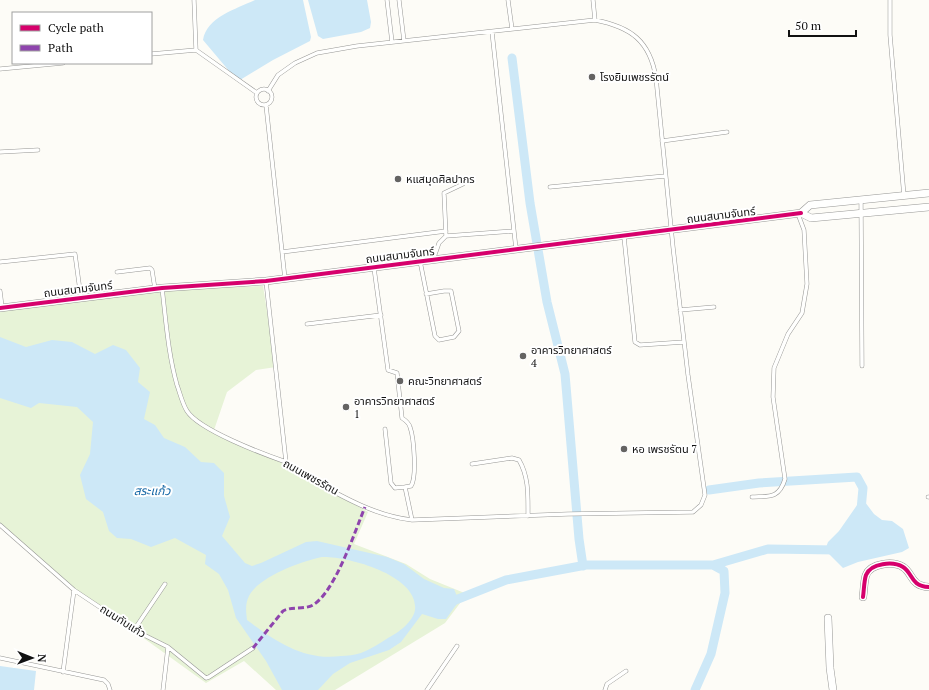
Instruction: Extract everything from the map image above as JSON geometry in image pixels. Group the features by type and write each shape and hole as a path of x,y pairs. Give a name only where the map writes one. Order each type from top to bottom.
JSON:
{"street":[{"name":"ถนนสนามจันทร์","path":"800,214 810,205 929,193"},
{"name":"ถนนสนามจันทร์","path":"1,308 159,289 285,279 800,214 811,218 929,207"},
{"path":"864,597 866,574 881,564 893,564 904,567 916,583 929,587"},
{"path":"828,618 830,668 833,690"}],"lane":[{"path":"194,0 196,50"},
{"path":"387,0 392,42"},
{"path":"399,0 404,41"},
{"path":"508,0 512,29"},
{"path":"268,90 278,75 295,63 317,53 392,42 595,20 593,0"},
{"path":"890,0 890,35 904,196"},
{"name":"ถนนเพชรรัตน","path":"117,272 150,268 152,270 159,289 170,361 187,411 194,419 238,444 286,462 288,467 365,507 399,519 412,520 568,514 692,512 701,505 706,494 680,310 653,61 646,47 622,28 595,20"},
{"path":"492,32 516,249"},
{"path":"152,54 196,50 257,93"},
{"path":"0,69 52,64"},
{"path":"257,93 262,90 268,90"},
{"path":"266,105 272,99 268,90"},
{"path":"257,93 257,102 266,105"},
{"path":"266,105 285,279"},
{"path":"662,141 727,132"},
{"path":"0,152 38,150"},
{"path":"550,186 666,176"},
{"path":"434,260 439,243 446,234 444,193 463,184"},
{"path":"861,200 862,366"},
{"path":"752,497 774,495 782,489 784,479 773,397 774,368 788,334 802,313 806,284 804,230 800,214"},
{"path":"282,252 446,234 514,231"},
{"path":"624,237 635,342 640,345 684,342"},
{"path":"0,262 75,254 81,298"},
{"path":"420,261 426,294 436,338 441,340 454,337 459,331 451,291 426,294"},
{"path":"374,267 388,370 397,373 402,418 409,423 411,432 415,477 411,486 395,488 391,483 385,429"},
{"path":"266,281 286,462"},
{"path":"0,291 1,308"},
{"path":"680,310 714,307"},
{"path":"307,324 381,315"},
{"path":"472,464 512,458 519,460 524,468 527,481 528,516"},
{"path":"405,487 412,520"},
{"name":"ถนนทับแก้ว","path":"0,525 74,590 134,630 168,647 206,678 253,648"},
{"path":"134,630 165,584"},
{"path":"63,672 74,590"},
{"path":"427,690 457,646"},
{"path":"163,690 168,647"},
{"path":"0,658 104,680 108,684 110,690"},
{"path":"605,690 607,684 626,671"}],"green space":[{"path":"263,286 276,367 256,370 227,392 214,430 282,463 368,512 354,544 406,564 430,579 467,594 445,623 335,690 276,690 244,661 206,683 74,588 0,525 0,308 162,288"}],"water":[{"path":"255,0 303,0 311,37 310,41 273,60 240,80 235,78 203,40 210,25 216,20 223,15"},
{"path":"308,0 367,0 371,22 370,28 361,32 323,39 318,36"},
{"name":"สระแก้ว","path":"0,337 26,347 52,340 72,342 95,354 113,345 126,350 140,368 138,382 150,392 144,419 155,425 164,438 185,447 201,462 214,463 224,473 224,496 230,517 222,536 245,563 252,566 306,542 317,541 387,557 404,564 424,579 444,588 454,589 459,601 446,619 438,619 422,614 401,642 389,650 350,663 333,674 318,690 282,690 266,661 236,618 228,590 219,574 205,564 206,555 175,538 151,547 131,539 117,538 109,531 103,512 86,499 80,475 90,454 93,422 77,407 39,403 31,408 0,398","holes":["322,557 348,560 379,570 394,578 406,587 413,598 415,610 408,623 396,633 361,653 348,656 327,657 302,652 291,648 279,642 247,620 246,608 249,596 261,582 281,571 303,562"]},
{"path":"862,498 874,514 882,520 892,521 903,529 909,548 902,552 858,562 843,568 825,550 828,542 839,531"},
{"path":"0,666 36,671 34,690 0,690"}],"waterway":[{"path":"512,58 530,203 547,302 565,374 579,539 583,566"},
{"path":"709,490 759,483 857,477 863,488 861,510"},
{"path":"713,565 768,549 837,550"},
{"path":"446,601 453,601 506,580 586,565 713,565 724,571 725,593 711,654 695,690"}],"marked path":[{"path":"253,648 283,611 313,605 329,588 344,560 365,507"}],"cycle path":[{"path":"0,308 162,288 266,281 801,213"},
{"path":"863,597 866,575 872,568 883,564 899,565 906,570 915,582 929,587"}],"place":[{"name":"โรงยิมเพชรรัตน์","path":"592,77"},
{"name":"หแสมุดศิลปากร","path":"398,179"},
{"name":"อาคารวิทยาศาสตร์ 4","path":"523,356"},
{"name":"คณะวิทยาศาสตร์","path":"400,381"},
{"name":"อาคารวิทยาศาสตร์ 1","path":"346,407"},
{"name":"หอ เพรชรัตน 7","path":"624,449"}]}
